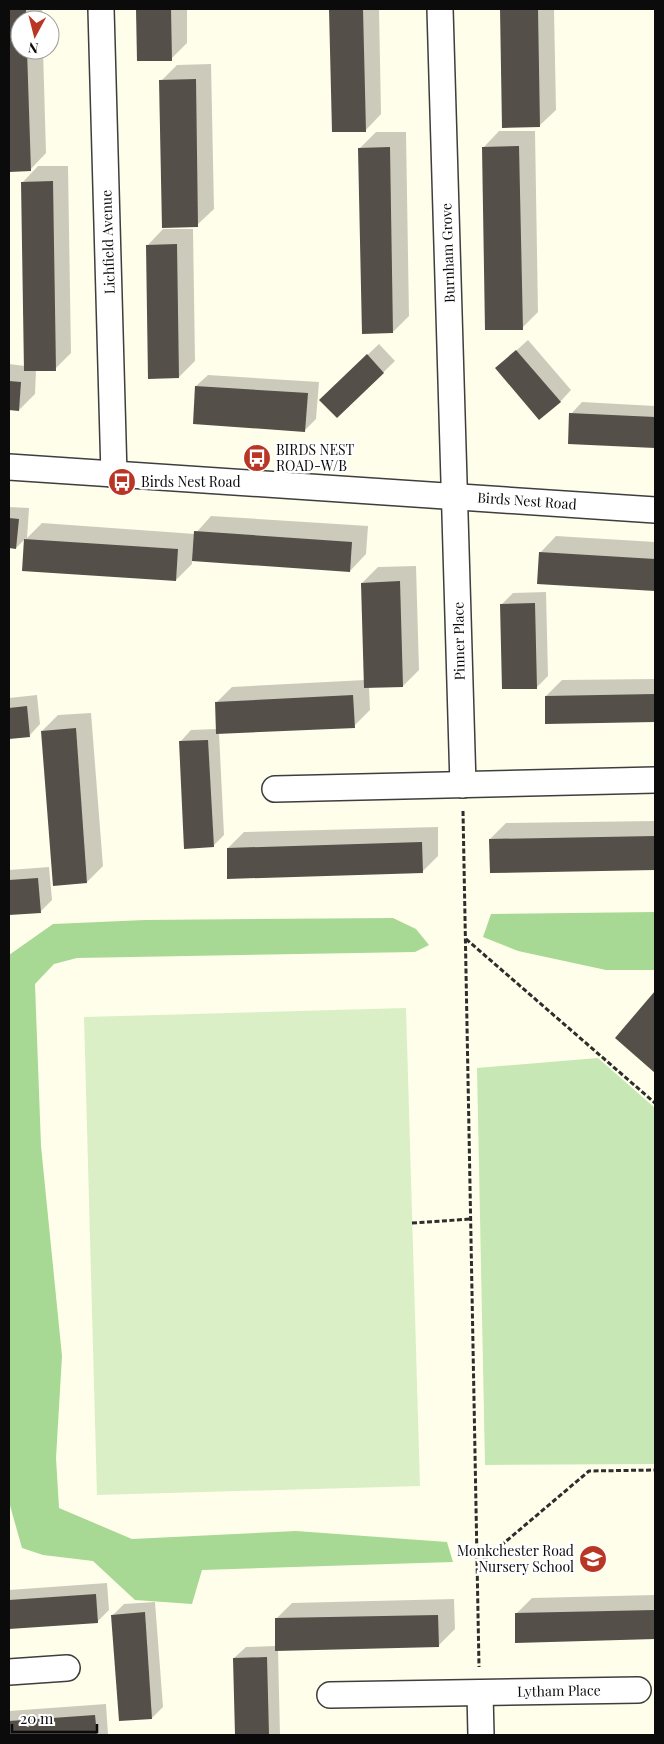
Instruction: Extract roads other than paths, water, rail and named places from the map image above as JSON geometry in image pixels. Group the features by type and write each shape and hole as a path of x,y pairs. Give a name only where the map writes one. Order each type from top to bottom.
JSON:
{"street":[{"name":"Lichfield Avenue","path":"101,9 114,475"},
{"name":"Burnham Grove","path":"440,9 456,496"},
{"name":"Birds Nest Road","path":"9,467 655,510"},
{"name":"Pinner Place","path":"456,496 463,785"},
{"path":"275,789 655,780"},
{"path":"9,1672 68,1668"},
{"name":"Lytham Place","path":"330,1695 638,1690"},
{"path":"480,1693 481,1735"}],"place":[{"name":"BIRDS NEST ROAD-W/B","path":"257,458"},
{"name":"Birds Nest Road","path":"122,482"},
{"name":"Monkchester Road Nursery School","path":"593,1559"}]}
